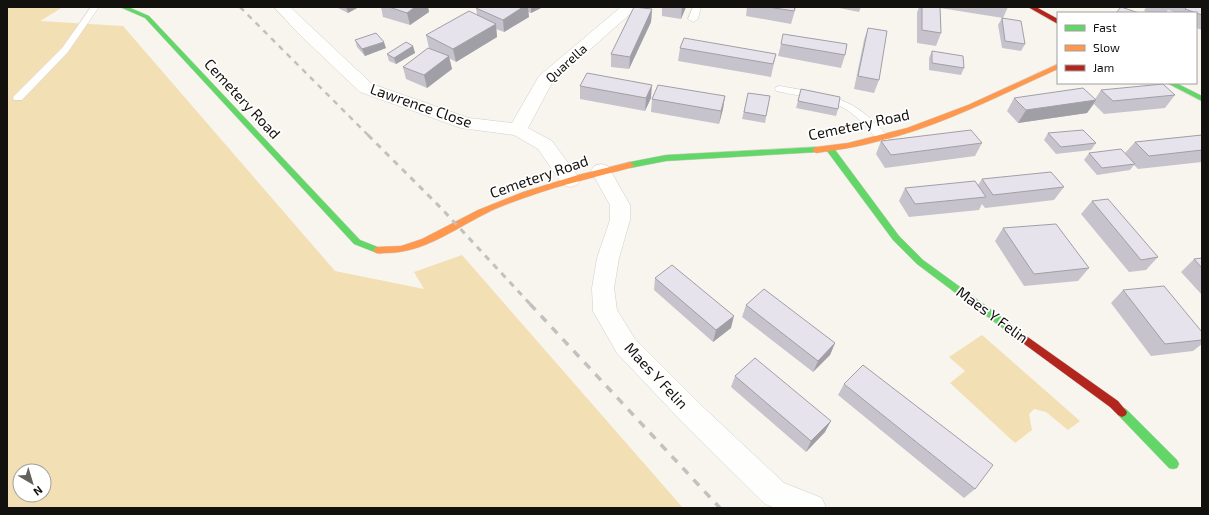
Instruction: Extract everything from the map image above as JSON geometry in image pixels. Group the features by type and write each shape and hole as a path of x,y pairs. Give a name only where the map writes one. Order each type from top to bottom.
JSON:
{"street":[{"name":"Cemetery Road","path":"123,7 146,17 357,242 374,250 401,249 428,240 487,209 525,194 601,171 666,158 785,153 830,149 883,138 960,110 1057,66"},
{"name":"Lawrence Close","path":"282,7 304,30 366,88 467,124 518,130 545,145 570,180"},
{"name":"Quarella","path":"518,130 545,80 630,7"},
{"path":"1031,7 1057,21"},
{"path":"1173,84 1202,99"},
{"name":"Maes Y Felin","path":"830,149 896,238 920,262 1114,404 1173,464"},
{"name":"Maes Y Felin","path":"601,171 620,205 620,220 608,258 603,288 605,311 626,346 775,494 812,508"}],"lane":[{"path":"18,98 65,50 95,7"},
{"path":"693,19 697,7"},
{"path":"780,89 829,98 843,103 854,110 883,138"}],"shaded area":[{"path":"7,7 63,7 40,21 123,26 335,271 424,289 414,272 462,255 683,508 7,508"},
{"path":"982,335 1080,421 1068,430 1046,412 1034,409 1029,414 1032,430 1015,443 950,383 965,371 949,357"}],"building":[{"path":"389,7 415,7 407,13"},
{"path":"476,7 523,7 503,20"},
{"path":"634,7 652,9 630,57 611,54"},
{"path":"768,7 795,7 794,11"},
{"path":"922,7 940,7 941,33 922,30"},
{"path":"1121,7 1136,12 1117,12"},
{"path":"1187,7 1202,7 1202,15 1197,12 1185,9"},
{"path":"469,11 496,24 453,49 426,35"},
{"path":"1002,18 1021,21 1025,44 1005,41"},
{"path":"868,28 887,31 879,80 858,76"},
{"path":"376,33 384,42 362,49 355,40"},
{"path":"783,34 847,44 845,55 781,44"},
{"path":"684,38 776,54 773,64 680,48"},
{"path":"406,42 413,46 394,58 387,54"},
{"path":"428,48 449,56 424,75 403,67"},
{"path":"932,51 963,56 964,68 932,63"},
{"path":"587,73 652,85 646,98 580,86"},
{"path":"1163,84 1175,95 1113,101 1101,90"},
{"path":"658,85 725,96 721,111 652,99"},
{"path":"1083,88 1096,100 1026,110 1014,98"},
{"path":"801,89 840,97 838,109 798,101"},
{"path":"748,93 770,96 766,116 744,112"},
{"path":"971,130 982,143 891,155 881,141"},
{"path":"1083,130 1096,143 1061,147 1048,133"},
{"path":"1202,135 1202,150 1149,156 1135,142"},
{"path":"1121,149 1135,164 1102,168 1089,153"},
{"path":"1051,172 1064,187 993,195 982,179"},
{"path":"975,181 986,197 915,204 905,188"},
{"path":"1108,199 1158,257 1141,260 1092,201"},
{"path":"1056,224 1089,268 1034,274 1003,228"},
{"path":"1202,258 1202,268 1194,259"},
{"path":"672,265 734,316 716,330 655,278"},
{"path":"1164,286 1202,332 1202,340 1165,344 1123,290"},
{"path":"764,289 835,343 818,361 746,305"},
{"path":"755,358 831,421 811,441 735,376"},
{"path":"863,365 993,465 975,489 844,384"}],"railway":[{"path":"240,7 442,209 531,305"},
{"path":"530,304 720,508"}],"traffic: fast":[{"path":"123,7 147,17 357,242 377,250"},
{"path":"1173,84 1202,99"},
{"path":"830,149 896,238 920,262 1008,327"},
{"path":"630,165 666,158 816,150"},
{"path":"1122,412 1173,464"}],"traffic: slow":[{"path":"816,150 848,146 910,130 970,106 1057,66"},
{"path":"377,250 401,249 425,242 481,212 509,200 560,183 630,165"}],"traffic: jam":[{"path":"1031,7 1057,21"},
{"path":"1008,327 1114,404 1122,412"}]}
